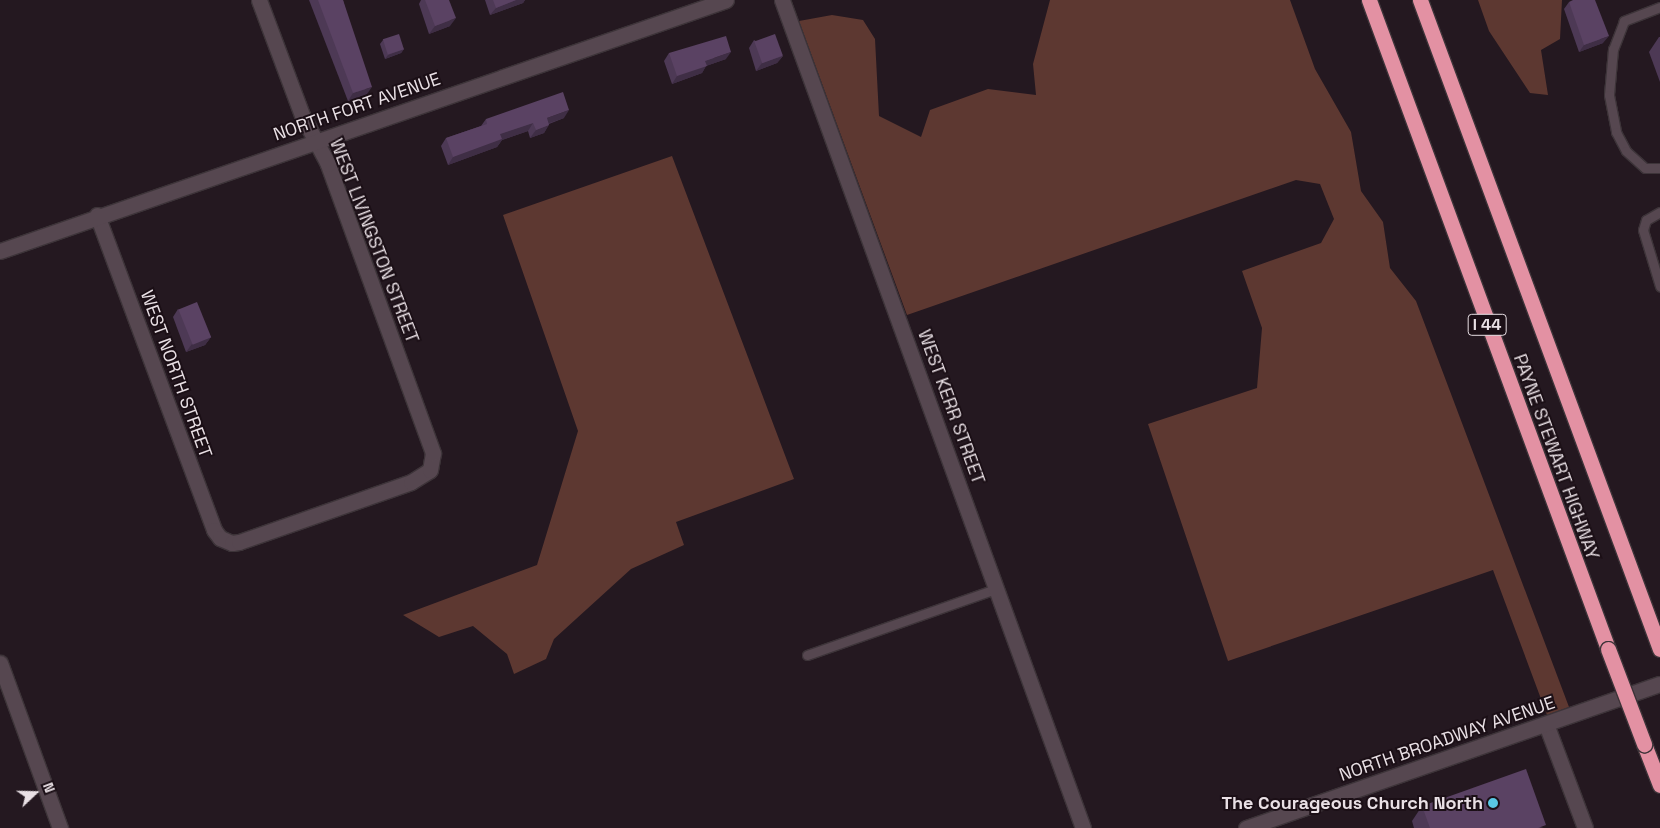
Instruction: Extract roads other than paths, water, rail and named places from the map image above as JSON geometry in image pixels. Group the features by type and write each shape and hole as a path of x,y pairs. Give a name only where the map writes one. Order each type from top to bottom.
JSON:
{"highway":[{"name":"PAYNE STEWART HIGHWAY","path":"1369,0 1660,785"},
{"name":"PAYNE STEWART HIGHWAY","path":"1420,0 1660,649"}],"street":[{"name":"WEST LIVINGSTON STREET","path":"225,541 239,542 402,485 430,470 433,453 317,140 302,115 259,0"},
{"name":"NORTH FORT AVENUE","path":"0,251 726,0"},
{"name":"WEST KERR STREET","path":"782,0 998,588 1083,828"},
{"name":"WEST NORTH STREET","path":"98,216 214,530 225,541"},
{"path":"0,663 60,828"},
{"name":"NORTH BROADWAY AVENUE","path":"1246,828 1660,684"},
{"path":"1546,724 1585,828"}],"lane":[{"path":"1660,7 1624,21 1613,48 1609,80 1610,113 1626,151 1645,168 1660,168"},
{"path":"1660,212 1646,220 1643,230 1660,286"},
{"path":"807,655 998,588"}],"place":[{"name":"The Courageous Church North","path":"1493,803"}]}
